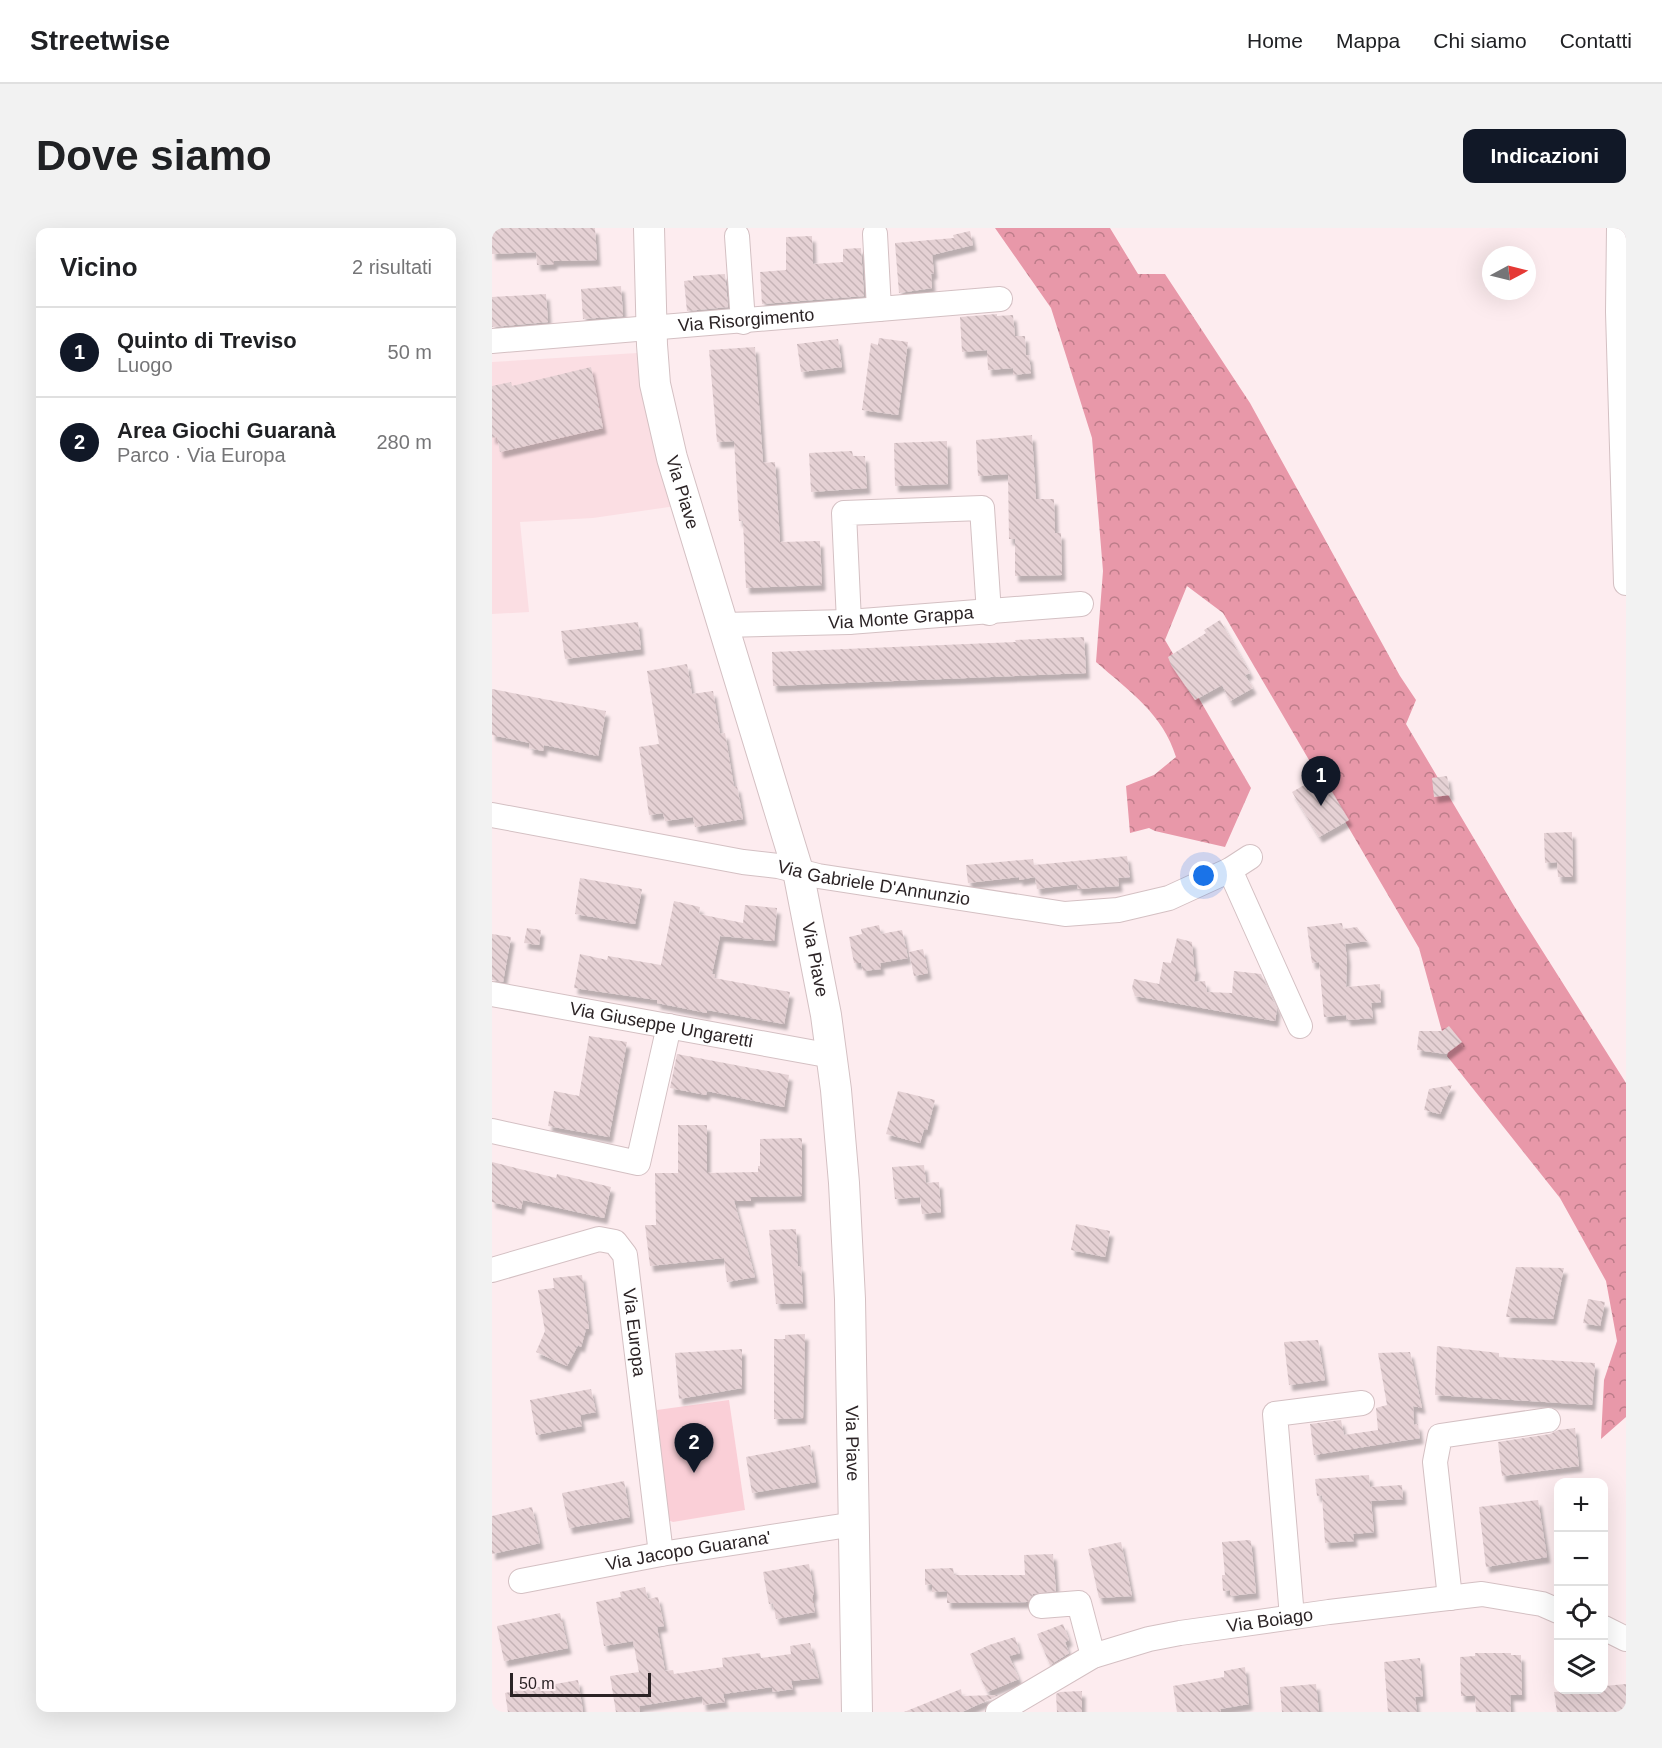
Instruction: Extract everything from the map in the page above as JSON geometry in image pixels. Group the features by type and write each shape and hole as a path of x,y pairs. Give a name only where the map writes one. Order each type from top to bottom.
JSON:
{"main road":[{"name":"Via Piave","path":"649,228 656,384 672,458 798,871 832,1056 844,1183 850,1299 857,1712"}],"street":[{"path":"1619,228 1618,312 1626,583"},
{"path":"875,234 879,309"},
{"path":"737,236 743,322"},
{"name":"Via Risorgimento","path":"492,341 1000,299"},
{"path":"849,622 844,513 982,508 989,613"},
{"name":"Via Monte Grappa","path":"723,625 849,622 989,613 1081,604"},
{"name":"Via Gabriele D'Annunzio","path":"492,815 818,876 1065,914 1118,910 1169,898 1240,864 1300,1026"},
{"name":"Via Giuseppe Ungaretti","path":"492,994 832,1056"},
{"path":"492,1131 638,1163 669,1026"},
{"name":"Via Europa","path":"492,1270 599,1239 615,1242 625,1255 661,1554"},
{"path":"1292,1617 1275,1414 1362,1403"},
{"path":"1450,1598 1435,1462 1440,1436 1548,1420"},
{"name":"Via Jacopo Guarana'","path":"521,1581 661,1554 855,1524"},
{"name":"Via Boiago","path":"998,1712 1093,1656 1160,1637 1292,1617 1482,1594 1542,1604 1554,1609"},
{"path":"1041,1606 1079,1603 1093,1656"},
{"path":"1608,1630 1626,1639"}],"shaded area":[{"path":"637,353 676,506 593,518 520,522 529,612 492,614 492,362"},
{"path":"729,1400 745,1510 673,1522 668,1520 657,1410"}],"green space":[{"path":"995,228 1110,228 1138,274 1165,274 1250,403 1400,676 1416,700 1406,724 1514,906 1626,1083 1626,1417 1601,1439 1604,1380 1617,1341 1606,1281 1560,1198 1447,1056 1453,1036 1443,1035 1419,948 1223,613 1187,586 1165,640 1251,788 1225,847 1149,828 1130,833 1126,786 1154,775 1176,757 1163,728 1144,704 1096,662 1103,571 1092,438 1051,308"}],"building":[{"path":"492,228 595,228 597,260 554,261 554,264 537,265 536,252 492,254"},
{"path":"970,231 973,245 932,255 934,273 931,274 932,288 899,293 895,243 954,238 953,235"},
{"path":"812,236 813,264 843,262 843,249 861,248 864,296 762,304 760,272 786,270 786,237"},
{"path":"725,274 728,307 687,311 684,281 693,280 693,276"},
{"path":"621,286 623,316 583,319 581,289"},
{"path":"546,294 548,322 492,327 492,297"},
{"path":"997,314 997,316 1013,315 1015,336 1025,336 1026,355 1029,355 1031,373 1013,375 1013,368 988,370 987,350 962,352 960,317"},
{"path":"879,338 908,342 898,415 862,410 871,343 878,345"},
{"path":"838,339 842,367 801,372 797,344"},
{"path":"755,347 763,463 775,462 780,542 820,541 822,585 746,588 743,521 739,521 734,441 717,442 709,350"},
{"path":"591,367 603,428 500,452 497,437 492,438 492,386 511,382 512,386"},
{"path":"1032,435 1036,499 1054,499 1055,533 1061,533 1062,575 1015,576 1015,539 1009,539 1008,474 978,476 976,440"},
{"path":"947,441 948,484 895,486 894,443"},
{"path":"852,451 853,456 865,456 867,488 811,492 809,453"},
{"path":"1220,620 1250,673 1245,675 1253,688 1230,701 1222,685 1195,700 1168,657 1206,633 1204,630"},
{"path":"638,622 641,649 565,659 561,631"},
{"path":"1084,637 1086,673 773,686 772,652"},
{"path":"687,664 692,694 713,691 720,734 725,733 734,787 737,786 743,819 695,827 693,817 665,821 663,813 649,815 639,747 659,744 647,671"},
{"path":"492,689 606,711 598,756 544,745 543,751 529,748 530,743 492,735"},
{"path":"1322,775 1349,820 1319,837 1292,792"},
{"path":"1447,776 1450,795 1434,797 1432,778"},
{"path":"1572,832 1573,877 1558,877 1557,862 1545,863 1544,833"},
{"path":"1127,856 1130,877 1118,878 1119,886 1078,889 1077,884 1037,889 1035,877 968,883 966,865 1033,859 1034,865"},
{"path":"580,878 642,889 635,924 575,914"},
{"path":"674,901 700,907 699,914 743,923 745,905 777,908 774,941 720,936 712,974 715,974 714,978 790,992 784,1024 707,1010 707,1013 657,1003 657,1000 574,988 580,954 607,960 608,956 661,965"},
{"path":"1342,923 1343,929 1357,927 1367,941 1345,944 1346,987 1380,984 1381,1002 1371,1003 1373,1018 1347,1020 1346,1015 1324,1017 1319,962 1312,963 1307,927"},
{"path":"879,925 881,934 902,930 908,958 880,963 881,969 863,971 861,963 854,963 849,937 862,934 861,929"},
{"path":"527,928 541,930 539,945 524,943"},
{"path":"492,934 511,937 503,982 492,980"},
{"path":"1177,938 1192,942 1194,967 1196,967 1194,982 1205,981 1207,992 1232,993 1234,971 1261,974 1277,1009 1275,1021 1135,996 1132,988 1134,979 1159,984 1163,962 1171,963"},
{"path":"923,949 928,973 914,976 909,952"},
{"path":"1449,1026 1462,1042 1446,1054 1417,1050 1419,1031 1442,1031"},
{"path":"589,1036 627,1042 609,1137 548,1126 554,1091 579,1096"},
{"path":"677,1054 789,1075 784,1107 707,1091 706,1095 670,1088"},
{"path":"1452,1085 1440,1114 1424,1110 1429,1089"},
{"path":"898,1091 935,1100 927,1130 924,1129 920,1143 886,1134"},
{"path":"678,1125 707,1125 707,1173 758,1172 760,1139 802,1138 802,1196 751,1197 751,1201 734,1201 755,1277 727,1282 724,1258 650,1266 645,1225 656,1225 655,1173 678,1173"},
{"path":"492,1162 556,1178 557,1174 611,1187 604,1218 523,1200 521,1209 492,1202"},
{"path":"924,1165 926,1183 939,1182 941,1212 922,1214 920,1197 895,1199 892,1167"},
{"path":"1076,1224 1110,1231 1105,1257 1071,1250"},
{"path":"796,1229 803,1303 776,1304 769,1230"},
{"path":"1516,1267 1564,1268 1553,1319 1506,1317"},
{"path":"582,1275 589,1329 586,1329 581,1347 578,1345 567,1366 536,1352 545,1331 538,1290 554,1288 553,1278"},
{"path":"1588,1299 1605,1302 1600,1326 1583,1323"},
{"path":"805,1334 803,1418 774,1419 774,1339 785,1339 785,1335"},
{"path":"1318,1340 1325,1380 1289,1385 1284,1342"},
{"path":"1437,1346 1499,1353 1499,1357 1595,1363 1592,1405 1435,1395"},
{"path":"742,1349 742,1388 679,1399 675,1353"},
{"path":"1410,1352 1422,1408 1413,1406 1414,1425 1418,1424 1420,1438 1314,1455 1310,1424 1341,1420 1344,1435 1378,1430 1376,1408 1387,1405 1378,1353"},
{"path":"591,1389 596,1412 580,1415 582,1426 536,1435 530,1400"},
{"path":"1575,1428 1579,1466 1502,1476 1498,1442"},
{"path":"810,1445 816,1482 752,1493 746,1457"},
{"path":"1369,1475 1370,1487 1402,1485 1403,1499 1371,1501 1374,1532 1353,1534 1354,1541 1325,1543 1322,1495 1317,1496 1315,1479"},
{"path":"624,1481 630,1517 569,1528 562,1493"},
{"path":"1538,1500 1547,1557 1486,1567 1479,1507"},
{"path":"532,1507 540,1543 492,1554 492,1516"},
{"path":"1251,1541 1256,1593 1230,1596 1230,1590 1223,1591 1222,1575 1225,1575 1222,1542"},
{"path":"1121,1542 1132,1596 1099,1598 1088,1549"},
{"path":"1053,1554 1056,1591 1033,1594 1028,1602 947,1603 947,1591 932,1592 932,1584 925,1585 925,1569 953,1568 954,1575 1025,1575 1024,1555"},
{"path":"809,1564 815,1612 776,1619 773,1603 769,1604 763,1572"},
{"path":"645,1587 648,1599 658,1597 664,1626 657,1627 665,1671 673,1670 674,1674 723,1667 722,1658 760,1653 761,1658 791,1654 790,1646 810,1643 819,1678 791,1681 793,1689 773,1692 772,1687 723,1694 725,1702 703,1705 702,1696 639,1706 640,1712 616,1712 610,1676 639,1672 633,1641 604,1646 596,1602 621,1597 620,1592"},
{"path":"560,1613 568,1648 504,1661 497,1626"},
{"path":"1063,1624 1069,1640 1065,1642 1069,1653 1050,1665 1037,1634"},
{"path":"1015,1637 1020,1653 1009,1656 1019,1679 987,1692 970,1654"},
{"path":"1475,1653 1521,1655 1522,1695 1510,1695 1511,1712 1476,1712 1475,1696 1461,1696 1460,1657 1475,1656"},
{"path":"1420,1658 1423,1696 1415,1697 1417,1712 1388,1712 1384,1662"},
{"path":"1245,1667 1249,1704 1220,1709 1221,1712 1177,1712 1173,1686 1224,1677 1224,1671"},
{"path":"578,1680 583,1712 508,1712 505,1693"},
{"path":"1316,1684 1319,1712 1282,1712 1280,1687"},
{"path":"1626,1684 1626,1712 1557,1712 1554,1694 1608,1694 1608,1686"},
{"path":"961,1689 962,1696 999,1695 962,1712 904,1712"},
{"path":"1082,1691 1082,1712 1057,1712 1056,1694"}],"place":[{"name":"Quinto di Treviso","path":"1321,806"},
{"name":"Area Giochi Guaranà","path":"694,1473"}]}
